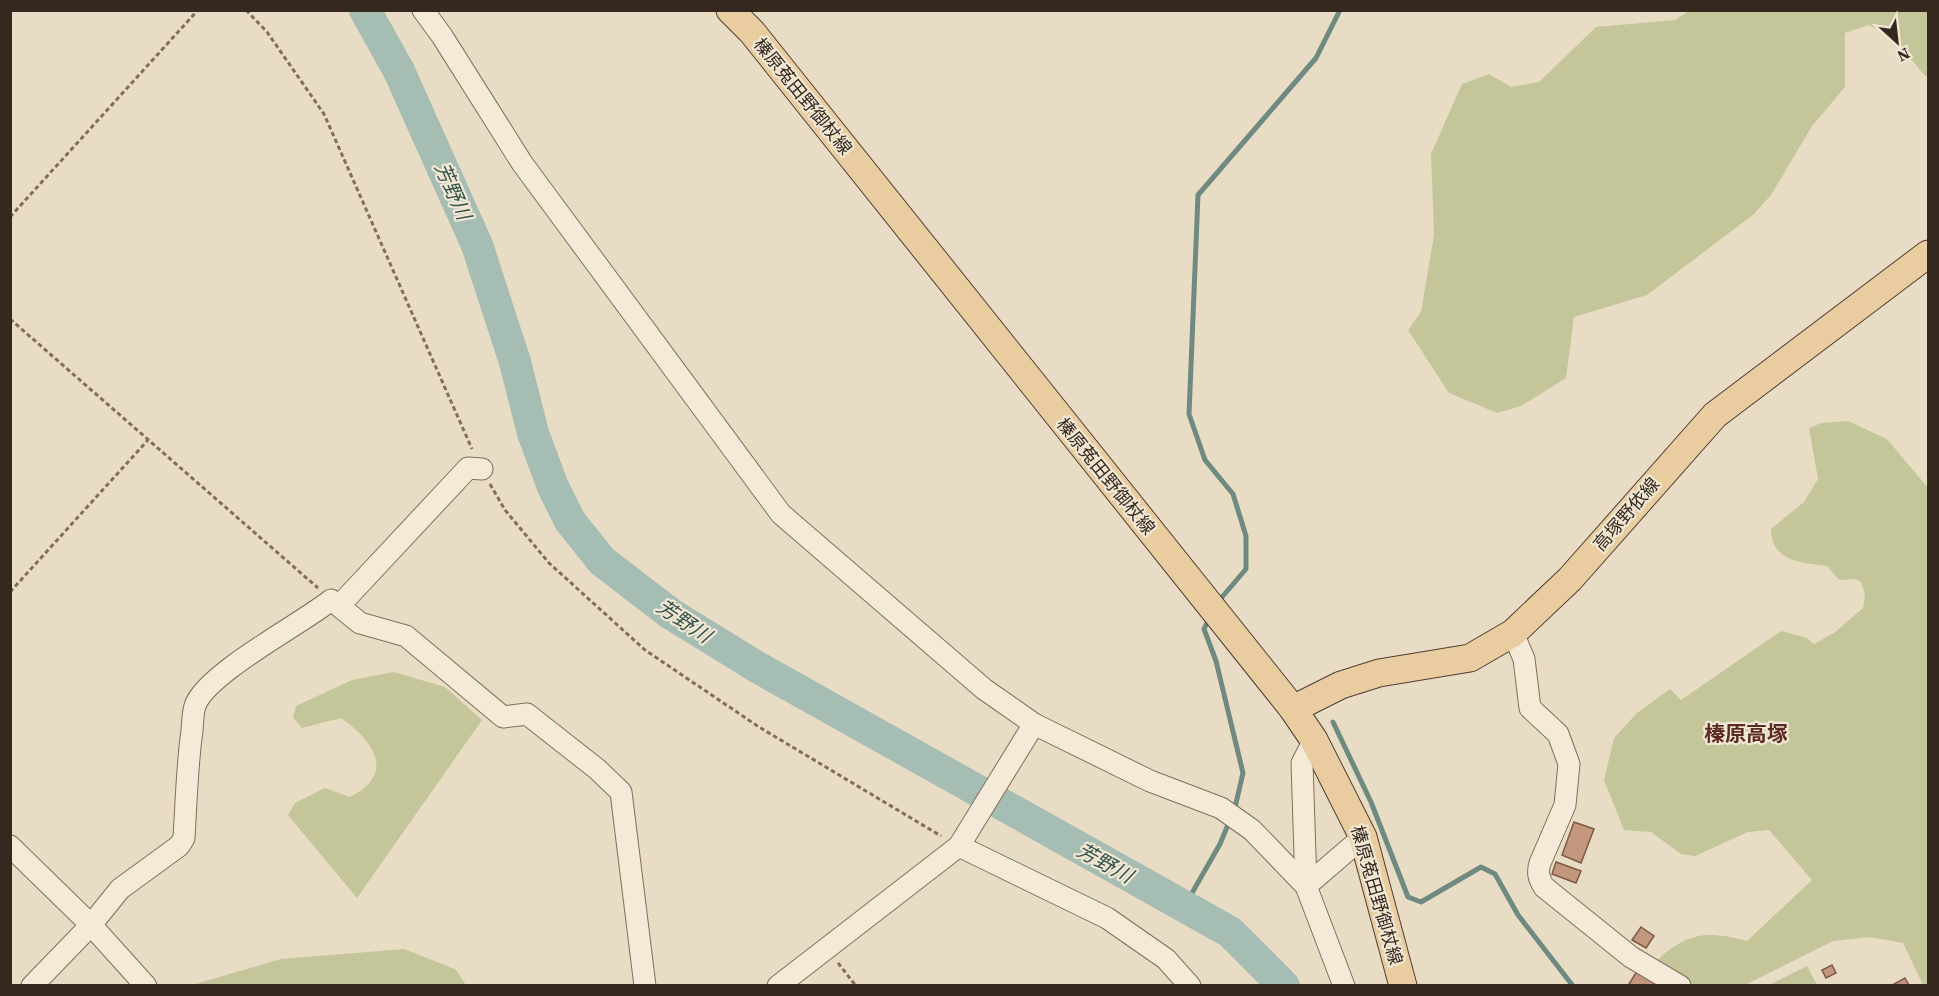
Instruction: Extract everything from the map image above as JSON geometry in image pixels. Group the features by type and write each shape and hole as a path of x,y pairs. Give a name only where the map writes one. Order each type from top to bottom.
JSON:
{"main road":[{"name":"榛原菟田野御杖線","path":"730,10 752,32 1293,709 1314,740 1363,837 1403,986"},
{"name":"高塚野依線","path":"1293,709 1341,685 1379,673 1470,658 1513,633 1570,579 1656,478 1715,415 1929,254"}],"street":[{"path":"423,10 442,36 522,163 781,514 1032,728 1150,782 1221,808 1252,830 1306,886"},
{"path":"482,469 468,468 339,606 360,623 406,636 503,717 527,714 597,769 621,792 625,805 645,986"},
{"path":"32,986 91,925 120,889 179,846 184,838 188,763 195,704 212,685 254,650 308,619 332,600"},
{"path":"1513,633 1524,658 1530,708 1557,734 1569,764 1564,805 1538,870 1539,879 1544,887 1631,957 1680,986"},
{"path":"778,986 962,840 1032,728"},
{"path":"1314,740 1302,763 1306,886 1344,986"},
{"path":"1306,886 1363,837"},
{"path":"962,840 1107,918 1166,959 1190,986"},
{"path":"10,846 91,925 146,986"}],"path":[{"path":"10,217 198,10"},
{"path":"246,10 267,32 324,114 482,469 505,510 549,563 645,650 759,727 962,840"},
{"path":"10,319 332,600"},
{"path":"10,592 148,440"},
{"path":"827,948 856,986"}],"green space":[{"path":"1690,10 1928,11 1928,76 1925,76 1892,36 1868,25 1845,33 1845,87 1812,126 1771,195 1754,214 1647,295 1574,317 1566,378 1521,406 1497,413 1449,393 1408,330 1421,312 1434,235 1431,154 1462,84 1489,74 1511,87 1539,82 1596,27 1675,20"},
{"path":"1848,421 1887,439 1928,488 1928,985 1923,985 1903,943 1869,937 1833,941 1745,985 1689,985 1655,962 1677,945 1697,936 1719,936 1747,941 1812,880 1769,830 1748,832 1695,856 1681,854 1651,832 1624,830 1604,780 1614,738 1637,713 1670,689 1681,700 1781,631 1807,638 1814,644 1834,633 1863,608 1865,594 1861,582 1855,579 1839,580 1827,566 1798,561 1782,554 1772,540 1771,529 1804,502 1818,479 1809,428 1821,423"},
{"path":"394,672 445,687 482,720 357,898 288,815 295,803 325,788 350,797 364,788 373,778 376,768 375,757 363,736 341,718 302,728 293,718 296,706 352,680"},
{"path":"404,949 455,969 466,985 192,985 281,959"},
{"path":"1807,966 1817,985 1769,985"}],"building":[{"path":"1574,822 1594,829 1581,863 1562,855"},
{"path":"1556,862 1581,871 1576,883 1552,874"},
{"path":"1641,927 1654,936 1646,948 1632,940"},
{"path":"1832,965 1836,973 1826,978 1822,970"},
{"path":"1637,971 1659,986 1629,984"},
{"path":"1905,978 1909,985 1895,986 1894,984"}],"waterway":[{"name":"芳野川","path":"365,10 399,71 477,245 515,362 533,433 553,487 570,521 602,561 671,614 757,667 1230,932 1284,986"},
{"path":"1217,603 1246,569 1246,536 1233,494 1205,460 1189,414 1198,195 1316,58 1340,10"},
{"path":"1209,619 1204,629 1216,661 1243,773 1234,812"},
{"path":"1333,722 1371,802 1408,897 1421,902 1481,867 1495,874 1518,915 1573,986"},
{"path":"1184,907 1220,844 1230,820"}],"district":[{"name":"榛原高塚","path":"1746,733"}]}
